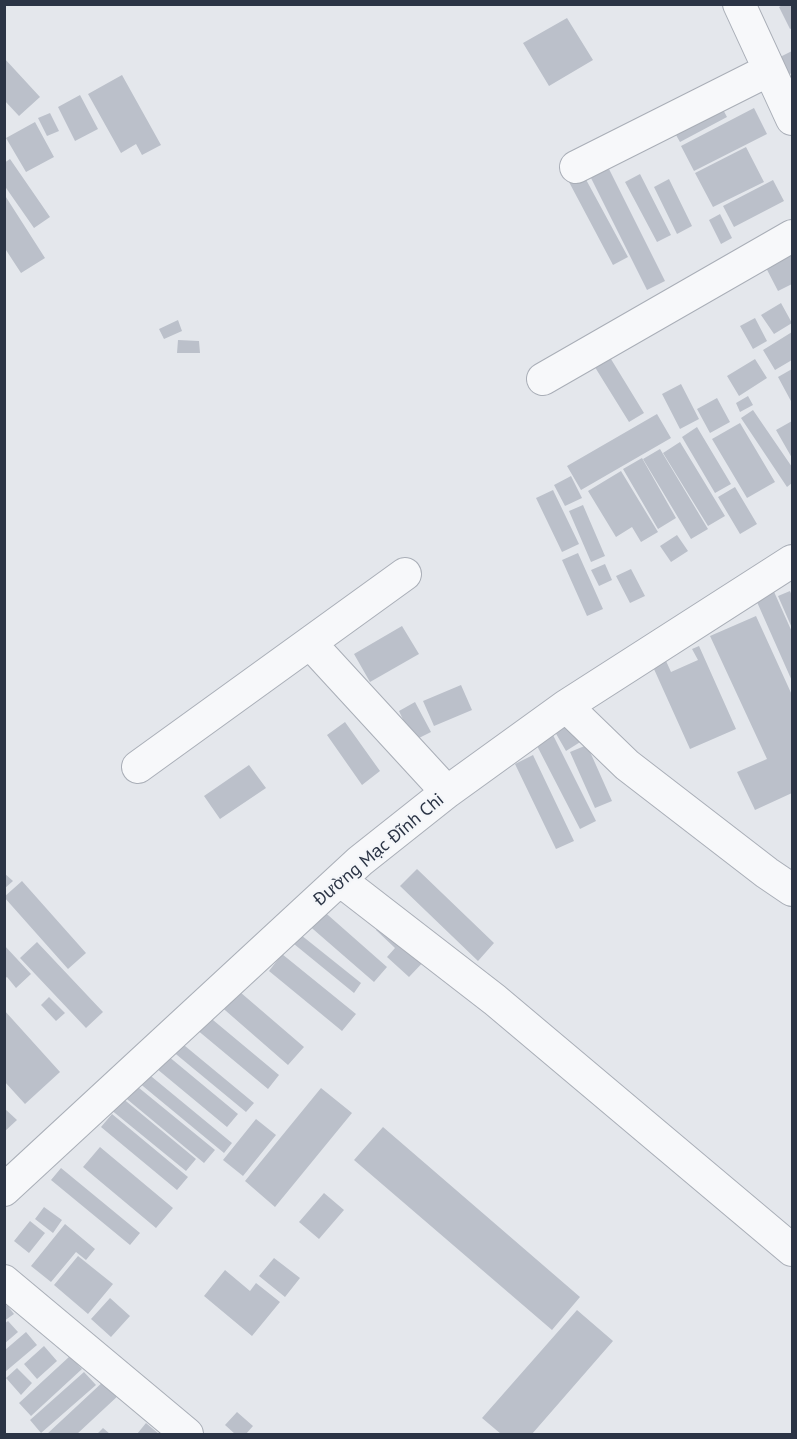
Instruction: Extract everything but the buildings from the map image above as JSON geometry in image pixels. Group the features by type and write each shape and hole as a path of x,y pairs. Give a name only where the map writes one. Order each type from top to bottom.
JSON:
{"street":[{"path":"738,4 792,120"},
{"path":"576,166 769,70"},
{"path":"543,379 792,236"},
{"name":"Đường Mạc Đĩnh Chi","path":"4,1190 360,861 447,792 566,706 792,561"},
{"path":"138,767 405,574"},
{"path":"310,642 447,792"},
{"path":"566,706 627,765 792,890"},
{"path":"340,880 495,1000 792,1250"},
{"path":"4,1281 187,1434"}]}
